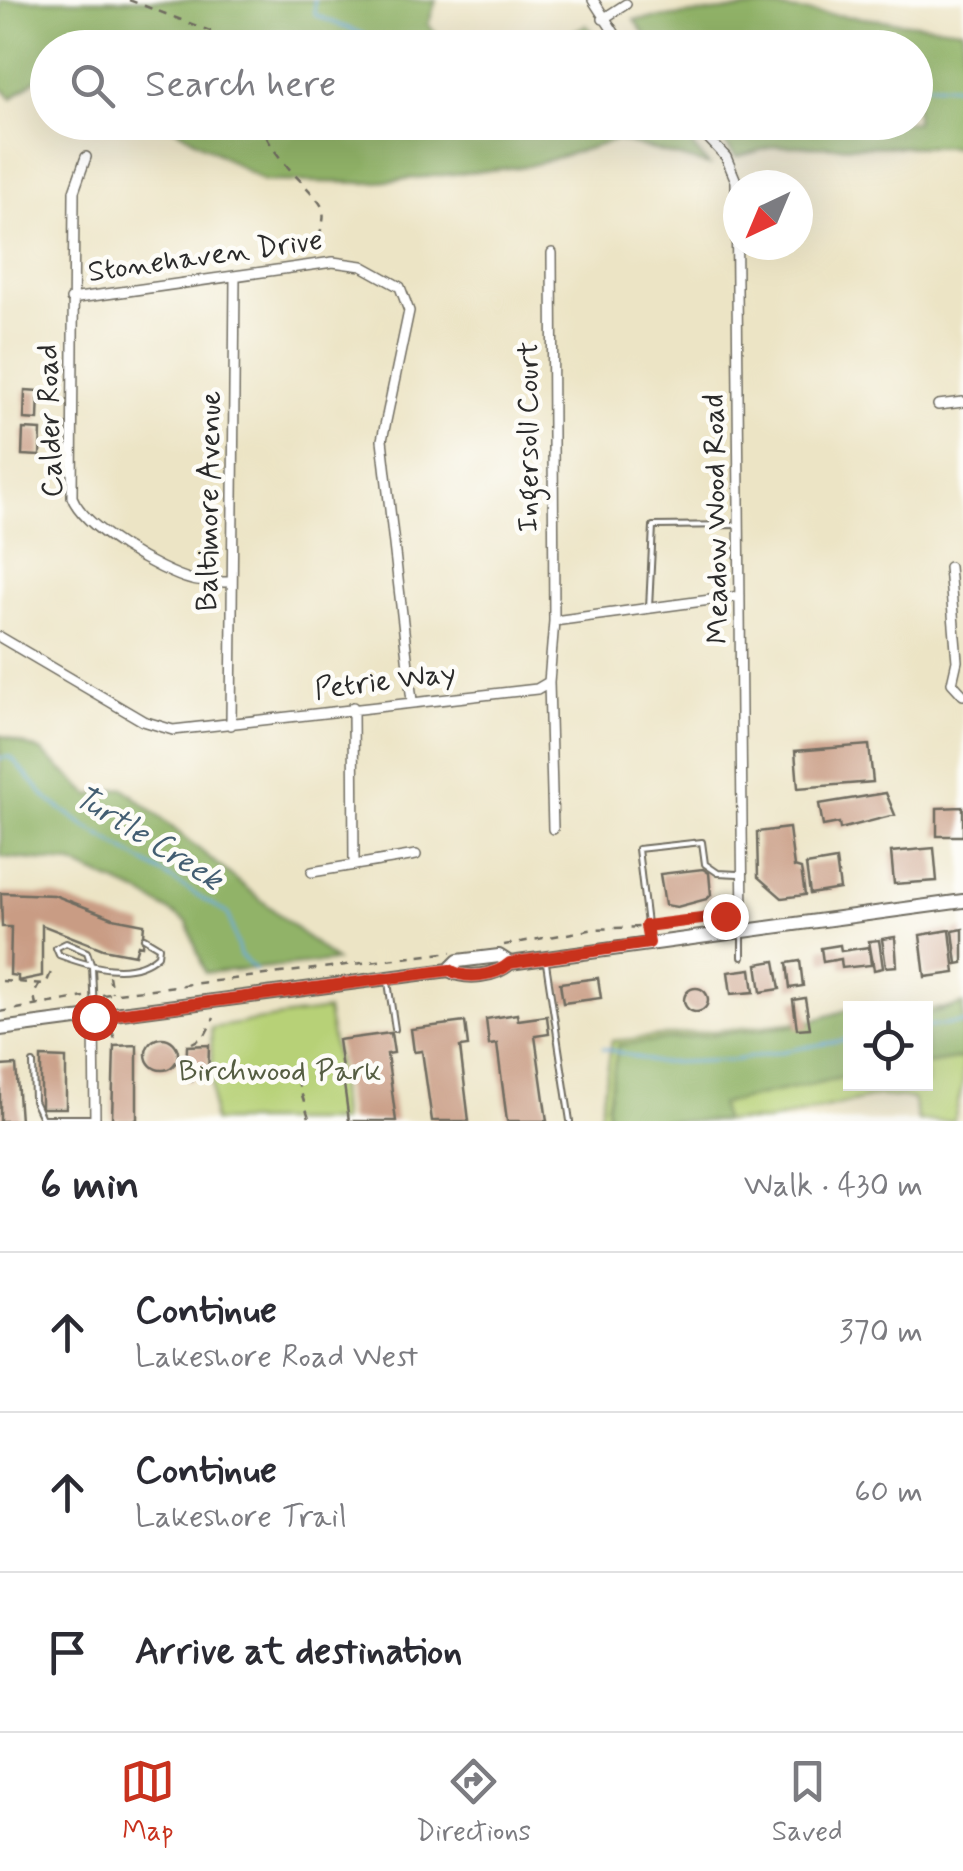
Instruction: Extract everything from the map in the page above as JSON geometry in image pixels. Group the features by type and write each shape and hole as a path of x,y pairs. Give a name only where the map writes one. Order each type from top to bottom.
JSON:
{"main road":[{"path":"0,1028 450,970 460,976 502,971 510,963 963,900"}],"street":[{"path":"593,0 612,30"},
{"path":"604,19 626,4"},
{"name":"Meadow Wood Road","path":"710,140 726,156 736,181 742,930"},
{"name":"Calder Road","path":"86,157 74,191 71,299 71,487 78,511 86,522 175,573 206,582 232,582"},
{"name":"Ingersoll Court","path":"552,253 554,620"},
{"name":"Stonehaven Drive","path":"71,299 333,262 362,266 391,280 406,298 409,311 382,440 412,701"},
{"name":"Baltimore Avenue","path":"231,725 235,277"},
{"path":"938,406 963,402"},
{"path":"949,566 956,661 952,683 963,695"},
{"path":"553,829 549,682 554,620 740,596"},
{"name":"Petrie Way","path":"0,638 159,727 173,730 536,688 549,682"},
{"path":"353,708 354,865"},
{"path":"312,872 416,855"},
{"path":"94,1017 95,1119"}],"lane":[{"path":"649,608 653,526 740,525"},
{"path":"649,943 638,849 702,842 705,864 718,874 743,874"},
{"path":"742,930 742,956"},
{"path":"94,1017 92,967 87,952 66,943 56,948 59,955 92,967 108,968 151,962 160,951 144,938"},
{"path":"545,958 570,1121"},
{"path":"388,978 394,1029"},
{"path":"548,1014 554,1006"},
{"path":"552,1036 559,1038"},
{"path":"33,1063 34,1101 42,1118 95,1119"}],"path":[{"path":"129,0 208,30"},
{"path":"271,140 283,166 321,202 324,226 315,240 314,265"},
{"path":"497,946 732,912"},
{"path":"105,995 458,951"},
{"path":"108,968 112,994"},
{"path":"2,981 40,984 51,981 52,970"},
{"path":"27,984 36,1007"},
{"path":"34,994 40,984"},
{"path":"0,1012 84,997"},
{"path":"192,1043 204,1036 214,1018"},
{"path":"112,1031 117,1044"},
{"path":"298,1079 307,1120"}],"green space":[{"path":"0,0 436,0 428,25 433,30 30,30 30,84 12,98 0,87"},
{"path":"763,7 963,29 963,147 776,146 736,157 723,140 933,140 933,30 641,30 634,20"},
{"path":"195,140 617,140 528,166 368,183 264,181"},
{"path":"617,140 687,140 709,165"},
{"path":"0,735 41,751 90,795 124,788 336,961 205,973 187,922 140,893 70,863 1,857"},
{"path":"963,1004 963,1058 933,1063 933,1013"},
{"path":"963,1006 963,1082 954,1121 918,1121 913,1099 879,1096 766,1121 599,1121 612,1041 843,1018 843,1091 933,1091 933,1009"},
{"name":"Birchwood Park","path":"327,1010 338,1069 341,1121 213,1121 211,1028"},
{"path":"843,1011 843,1078 720,1104 723,1121 609,1121 607,1107 618,1045 799,1025"}],"building":[{"path":"25,390 39,391 38,420 24,419"},
{"path":"23,429 41,430 40,456 22,455"},
{"path":"869,745 873,782 798,788 795,751"},
{"path":"886,793 895,815 840,829 839,823 823,826 819,804"},
{"path":"963,807 963,836 937,836 937,808"},
{"path":"789,828 794,867 801,869 805,895 782,898 758,877 757,832"},
{"path":"934,848 937,881 894,884 891,852"},
{"path":"836,860 840,889 810,894 806,865"},
{"path":"703,869 709,873 711,895 707,899 677,907 665,905 660,874"},
{"path":"1,893 54,895 113,918 144,924 142,946 138,945 135,955 103,949 42,925 42,976 18,981 18,976 10,975 11,927 2,927"},
{"path":"963,929 963,963 957,964 953,931"},
{"path":"950,930 955,973 925,977 920,935"},
{"path":"895,937 897,966 886,967 882,939"},
{"path":"879,940 883,968 874,970 869,941"},
{"path":"840,945 841,951 869,947 871,965 842,968 841,959 823,962 821,948"},
{"path":"775,961 780,989 761,992 757,964"},
{"path":"800,961 803,986 790,988 787,963"},
{"path":"751,969 754,992 731,994 728,972"},
{"path":"598,978 601,998 563,1003 560,983"},
{"path":"696,988 708,1000 696,1012 684,1000"},
{"path":"805,998 810,1028 797,1029 793,1000"},
{"path":"517,1014 518,1020 547,1016 549,1034 535,1036 547,1121 507,1121 497,1044 489,1045 486,1019"},
{"path":"465,1022 468,1046 460,1047 469,1121 432,1121 422,1051 414,1052 411,1029"},
{"path":"391,1033 394,1053 387,1054 396,1121 349,1121 338,1040"},
{"path":"162,1038 173,1043 178,1054 173,1065 162,1070 151,1065 146,1054 151,1043"},
{"path":"137,1045 137,1120 112,1120 114,1046"},
{"path":"209,1045 208,1082 192,1077 192,1081 186,1081 187,1046"},
{"path":"41,1057 66,1058 66,1108 41,1108"},
{"path":"16,1065 20,1121 0,1121 0,1066"}],"waterway":[{"path":"314,0 315,15 352,30"},
{"path":"933,85 963,87"},
{"name":"Turtle Creek","path":"0,758 11,757 47,799 85,826 228,914 240,955 256,970"},
{"path":"933,1026 963,1023"},
{"path":"603,1048 658,1063 736,1060 843,1040"}],"route":[{"path":"94,1017 450,970 460,976 502,971 510,963 649,943 646,926 725,916"}]}
